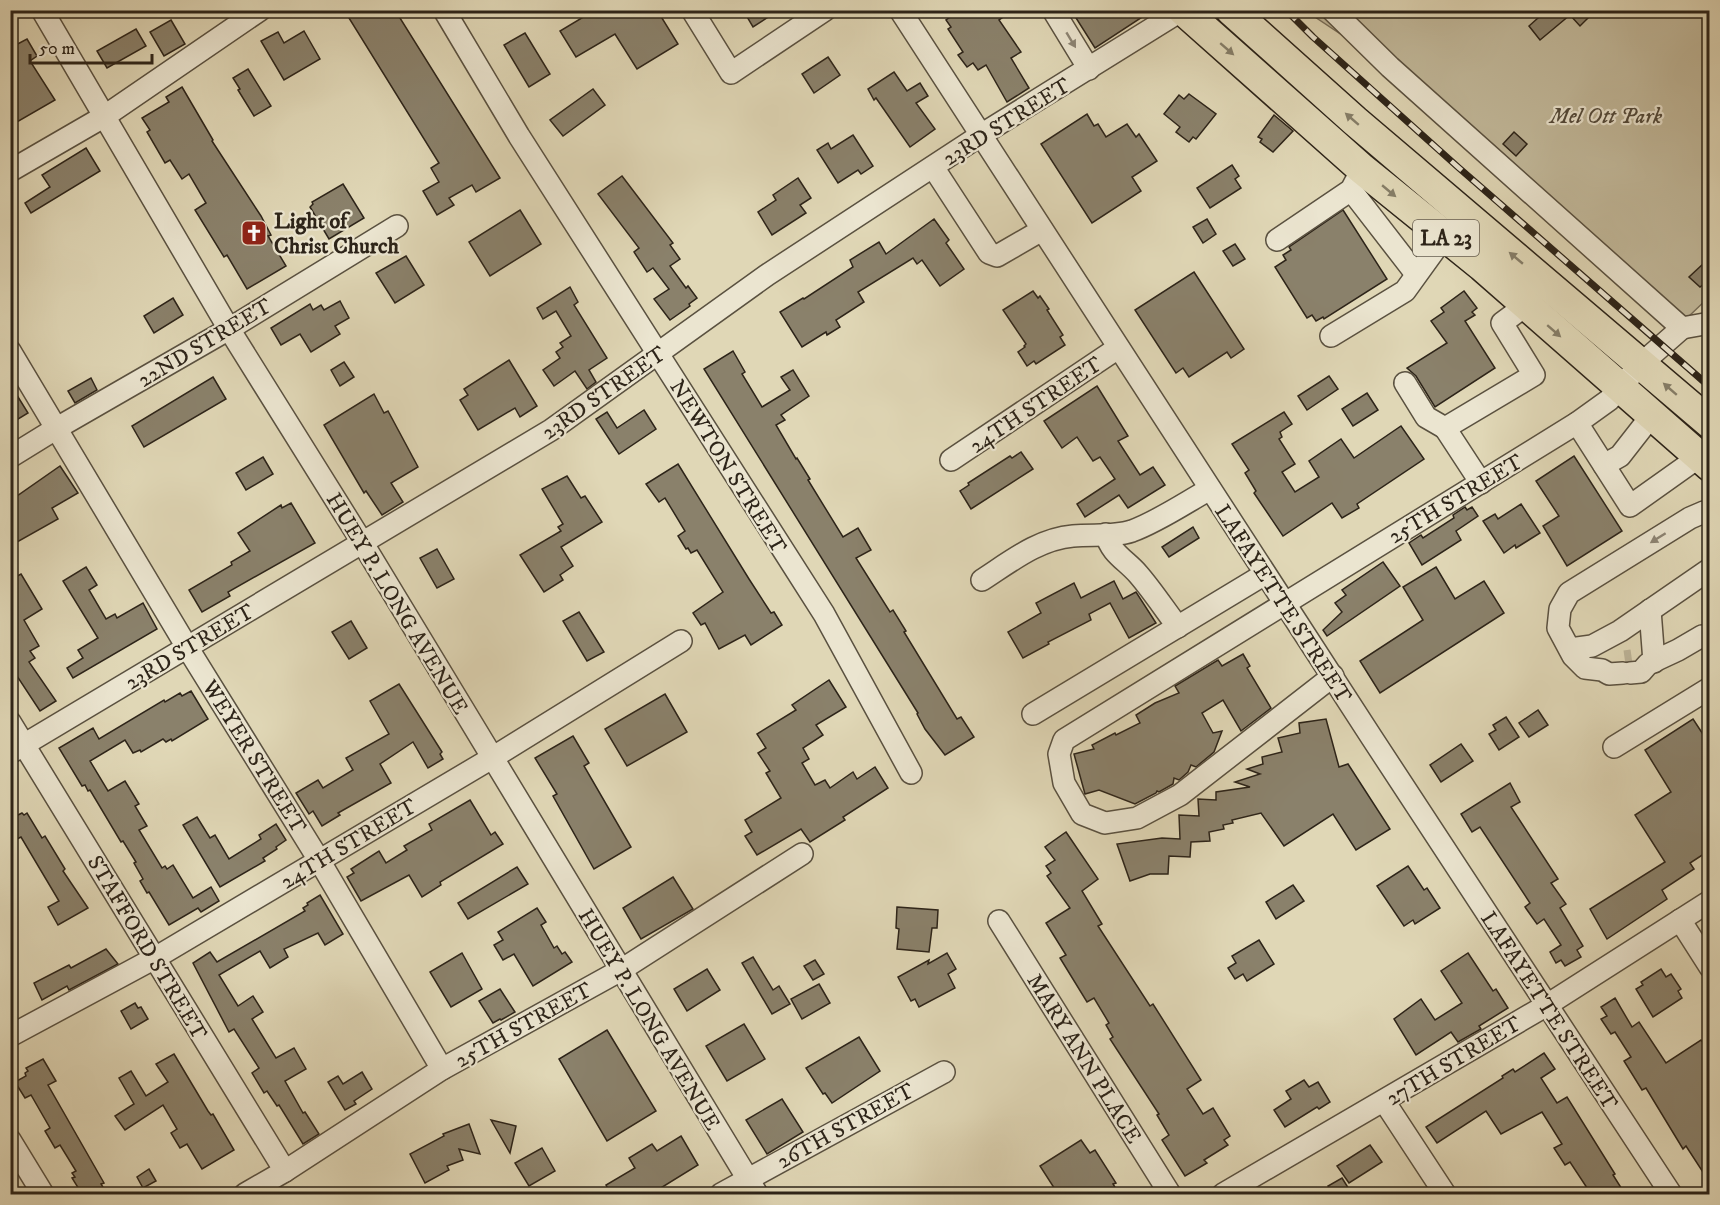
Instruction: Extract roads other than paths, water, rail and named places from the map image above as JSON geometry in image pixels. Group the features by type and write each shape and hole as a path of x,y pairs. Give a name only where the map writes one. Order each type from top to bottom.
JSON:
{"highway":[{"name":"LA 23","path":"1182,10 1356,179 1444,237 1482,266 1704,461"},
{"name":"LA 23","path":"1231,10 1355,121 1710,423"}],"street":[{"name":"HUEY P. LONG AVENUE","path":"42,10 229,329 362,542 752,1186"},
{"path":"10,171 105,116 260,10"},
{"name":"NEWTON STREET","path":"444,10 519,136 824,614 911,772"},
{"path":"692,10 731,73 825,10"},
{"name":"LAFAYETTE STREET","path":"900,10 1265,574 1671,1194"},
{"path":"1053,10 1089,69"},
{"name":"23RD STREET","path":"18,749 551,430 767,275 981,135 1182,10"},
{"path":"1332,10 1390,67 1682,328 1710,323"},
{"path":"933,166 989,253 997,256 1042,230"},
{"path":"1277,240 1356,179 1416,274"},
{"name":"22ND STREET","path":"10,457 229,329 397,226"},
{"path":"1331,336 1405,291 1444,237"},
{"path":"1445,428 1534,375 1502,323 1525,306"},
{"name":"25TH STREET","path":"1333,676 1180,795 1137,818 1105,823 1082,814 1064,783 1059,754 1064,740 1284,602 1578,423 1609,400 1641,363 1682,328"},
{"name":"24TH STREET","path":"951,460 1118,348"},
{"name":"WEYER STREET","path":"10,351 187,647 319,860 442,1069"},
{"path":"1405,383 1426,417 1445,428 1481,483"},
{"path":"1604,465 1620,456 1652,415"},
{"path":"1578,423 1630,506 1704,461"},
{"path":"982,580 1034,547 1057,538 1131,531 1210,489"},
{"path":"1702,636 1635,666 1610,661 1602,670 1585,668 1570,649 1558,628 1560,609 1569,593 1690,518 1704,512 1710,513"},
{"path":"1106,534 1109,545 1137,573 1178,627"},
{"path":"1570,649 1592,646 1620,631 1710,569"},
{"path":"1033,714 1265,574"},
{"path":"1635,666 1650,610"},
{"name":"24TH STREET","path":"10,1036 155,958 492,758 681,641"},
{"path":"1614,747 1710,688"},
{"name":"STAFFORD STREET","path":"10,722 18,749 155,958 285,1171"},
{"name":"25TH STREET","path":"245,1194 285,1171 442,1069 621,970 802,854"},
{"name":"27TH STREET","path":"1223,1194 1547,1005 1710,901"},
{"path":"1680,920 1710,967"},
{"name":"MARY ANN PLACE","path":"999,921 1170,1194"},
{"name":"26TH STREET","path":"721,1194 752,1186 944,1072"},
{"path":"1384,1101 1445,1194"},
{"path":"10,1140 43,1194"}],"tunnel":[{"path":"1625,661 1632,660"}],"railway":[{"path":"1286,10 1459,168 1710,387"}],"place":[{"name":"Light of Christ Church","path":"254,233"}],"park label":[{"name":"Mel Ott Park","path":"1606,115"}]}
